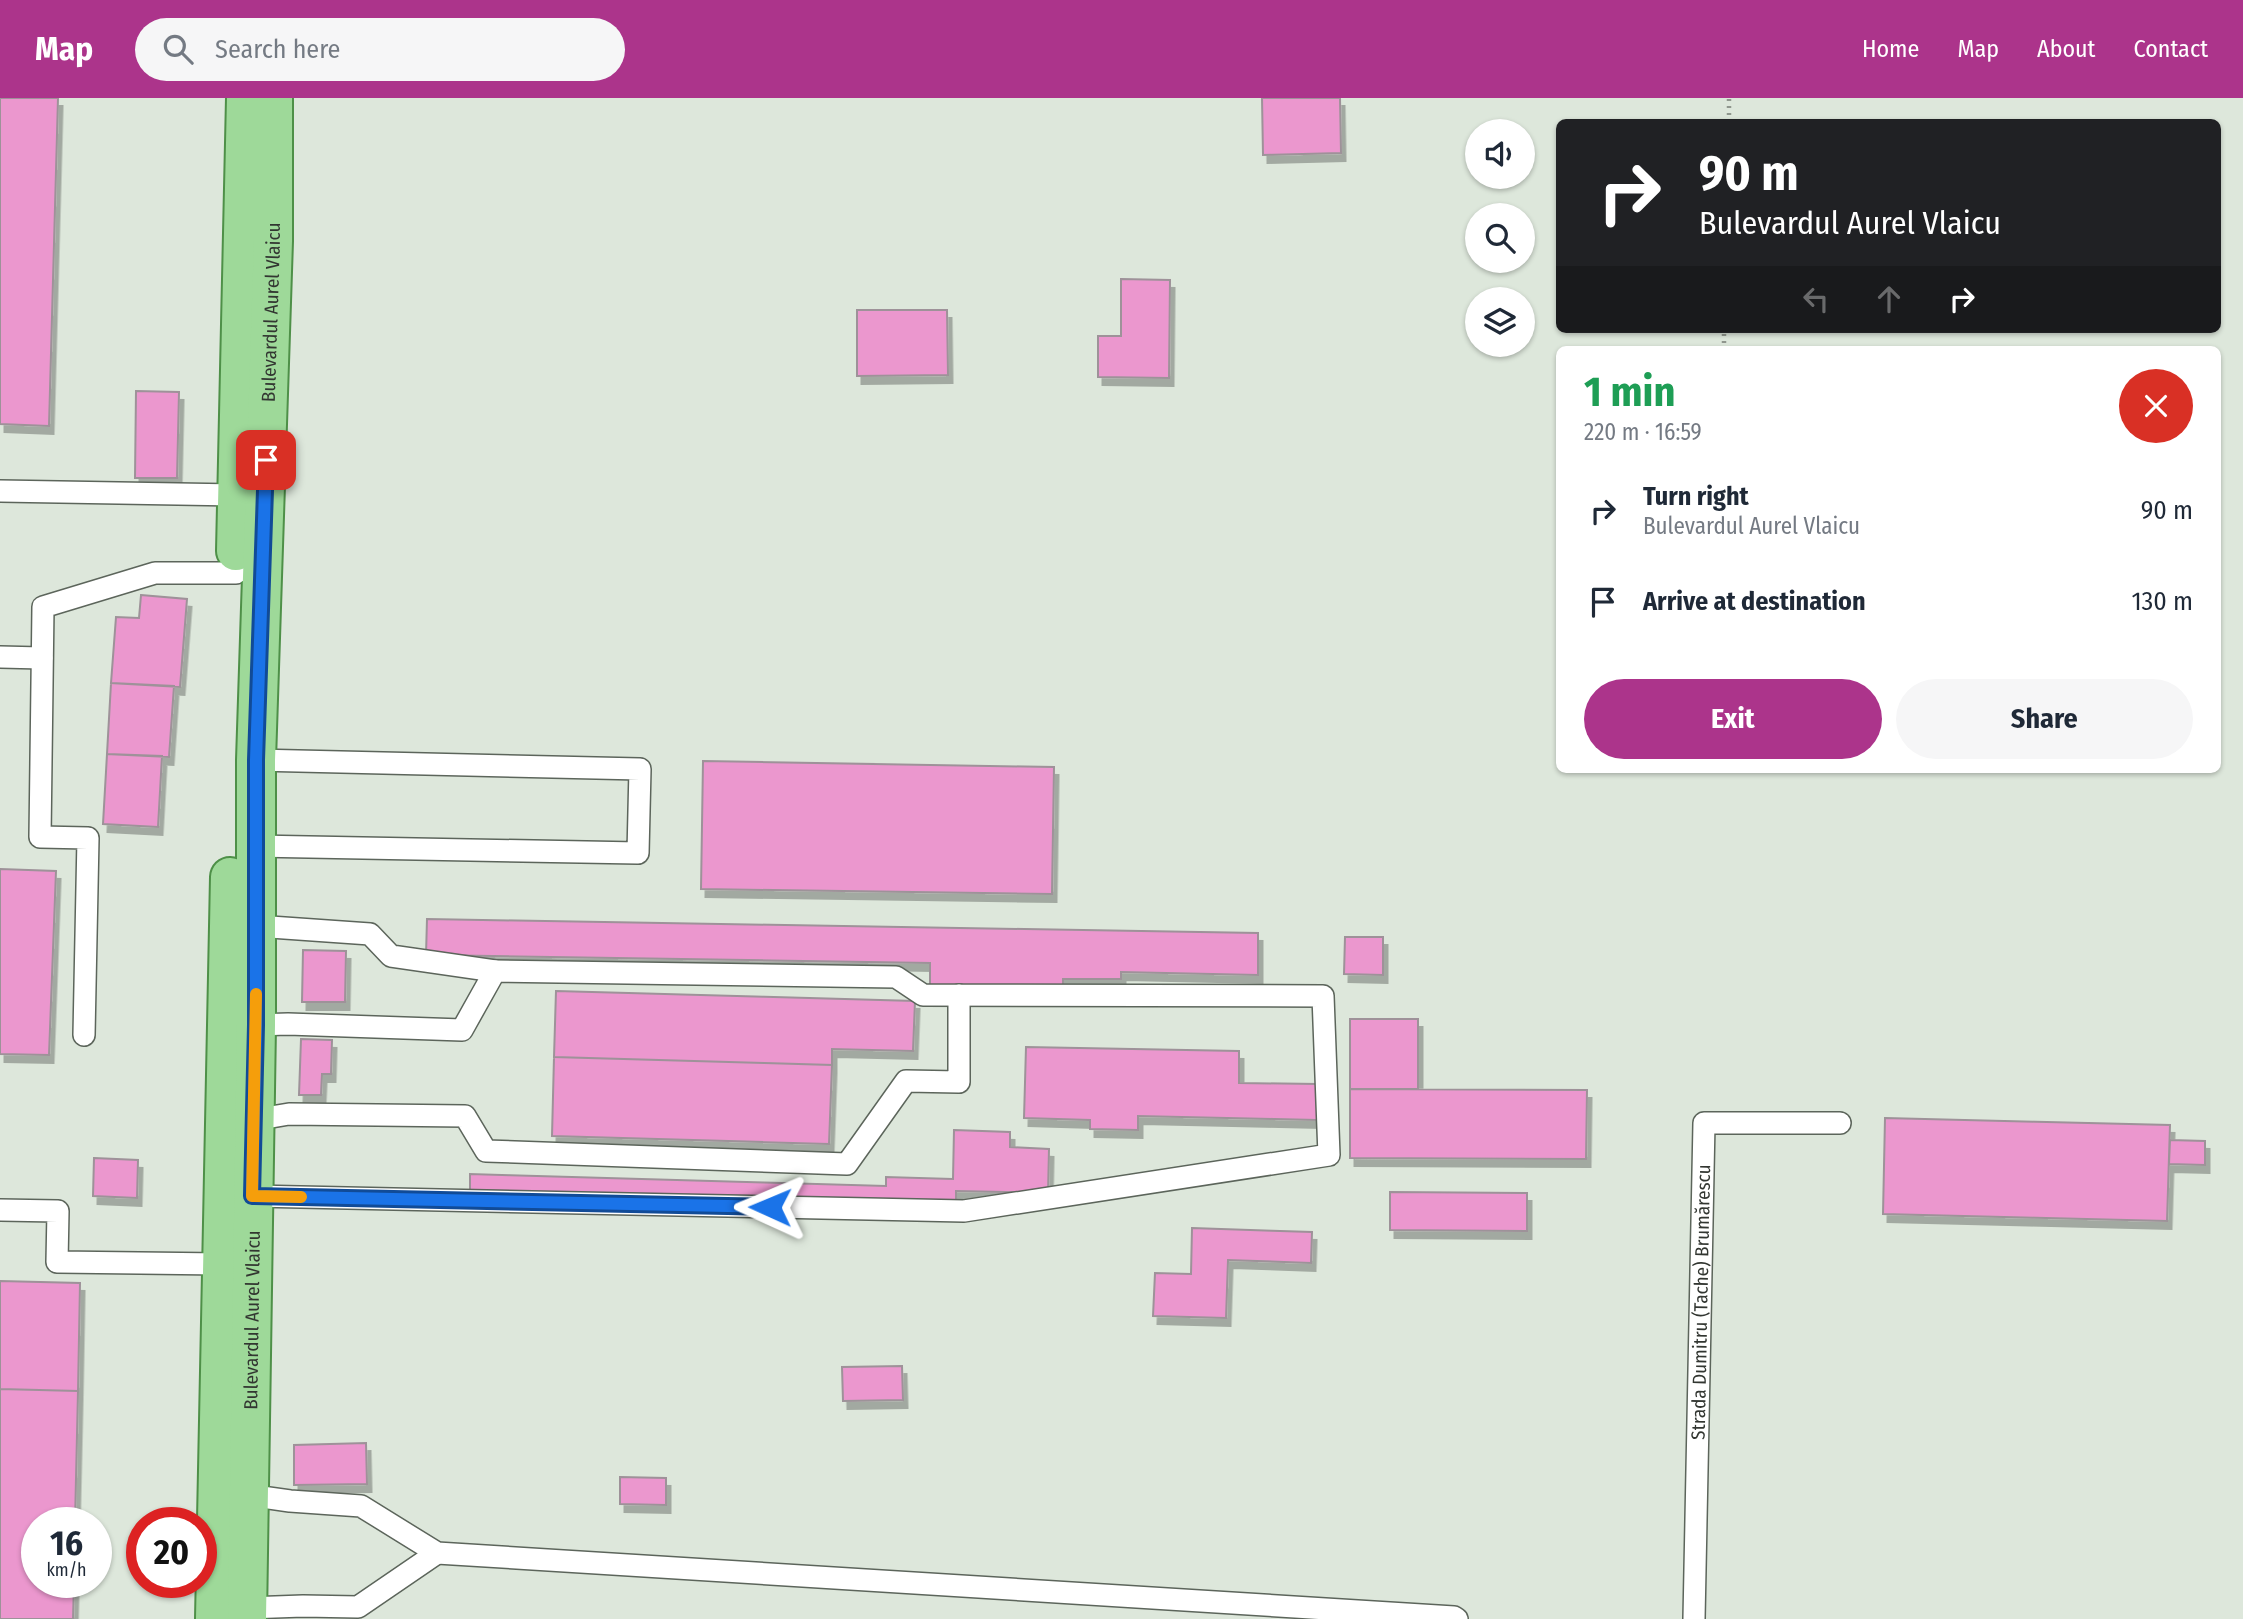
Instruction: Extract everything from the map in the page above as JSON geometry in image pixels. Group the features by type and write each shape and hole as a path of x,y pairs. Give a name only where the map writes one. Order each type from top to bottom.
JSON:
{"main road":[{"name":"Bulevardul Aurel Vlaicu","path":"237,1615 222,1264 246,98"},
{"name":"Bulevardul Aurel Vlaicu","path":"237,1615 248,1495 256,1025 256,760 272,268 273,98"}],"lane":[{"path":"0,491 237,495"},
{"path":"84,1035 88,838 40,837 43,607 155,573 236,573"},
{"path":"0,657 42,658"},
{"path":"255,846 638,853 640,769 256,760"},
{"path":"252,1196 964,1211 1329,1155 1323,996 923,995 896,977 495,971 391,956 370,934 256,926"},
{"path":"256,1025 462,1030 495,971"},
{"path":"254,1120 289,1115 465,1116 486,1151 847,1164 906,1081 959,1082 959,995"},
{"name":"Strada Dumitru (Tache) Brumărescu","path":"1694,1619 1704,1123 1840,1123"},
{"path":"0,1210 58,1211 57,1262 222,1264"},
{"path":"248,1495 360,1506 437,1553 1177,1609 1455,1618"},
{"path":"237,1615 303,1606 358,1607 437,1553"}],"path":[{"path":"1728,119 1729,98"}],"building":[{"path":"0,98 58,98 49,426 0,424"},
{"path":"1262,98 1340,98 1341,153 1263,155"},
{"path":"1121,279 1170,280 1169,378 1098,377 1098,336 1121,336"},
{"path":"857,310 947,310 948,375 857,376"},
{"path":"136,391 179,392 177,478 135,478"},
{"path":"141,595 187,599 180,687 111,683 116,617 139,618"},
{"path":"111,683 174,686 169,757 107,754"},
{"path":"107,754 162,756 158,827 103,824"},
{"path":"703,761 1054,767 1052,894 701,889"},
{"path":"0,869 56,871 49,1055 0,1054"},
{"path":"427,919 1258,933 1258,975 1121,972 1121,979 1063,979 1063,987 930,985 930,963 426,955"},
{"path":"1345,937 1383,937 1383,975 1344,974"},
{"path":"303,950 346,951 345,1002 302,1002"},
{"path":"556,991 915,1001 913,1051 832,1049 832,1065 554,1057"},
{"path":"1350,1019 1418,1019 1418,1089 1350,1089"},
{"path":"301,1039 332,1040 331,1074 322,1074 321,1095 299,1095"},
{"path":"1026,1047 1239,1051 1239,1083 1318,1084 1317,1120 1138,1116 1138,1130 1090,1129 1090,1120 1024,1118"},
{"path":"554,1057 832,1065 829,1144 552,1136"},
{"path":"1350,1089 1587,1090 1586,1159 1350,1158"},
{"path":"1885,1118 2170,1125 2167,1221 1883,1214"},
{"path":"954,1130 1010,1132 1010,1147 1049,1149 1048,1193 956,1191 956,1202 470,1192 470,1174 886,1186 886,1177 953,1179"},
{"path":"2170,1140 2205,1141 2205,1165 2169,1164"},
{"path":"94,1158 138,1160 137,1198 93,1196"},
{"path":"1390,1192 1527,1193 1527,1231 1390,1230"},
{"path":"1192,1228 1312,1232 1311,1263 1228,1260 1226,1318 1153,1316 1155,1273 1191,1274"},
{"path":"0,1281 80,1283 78,1391 0,1389"},
{"path":"902,1366 903,1400 843,1401 842,1367"},
{"path":"0,1389 78,1391 75,1507 21,1507 21,1598 74,1598 73,1619 0,1619"},
{"path":"366,1443 367,1484 294,1485 294,1445"},
{"path":"620,1477 666,1478 666,1505 620,1504"}],"slow traffic":[{"path":"256,994 252,1196 301,1197"}],"route":[{"path":"266,460 256,760 256,1025 252,1196 770,1207"}]}
